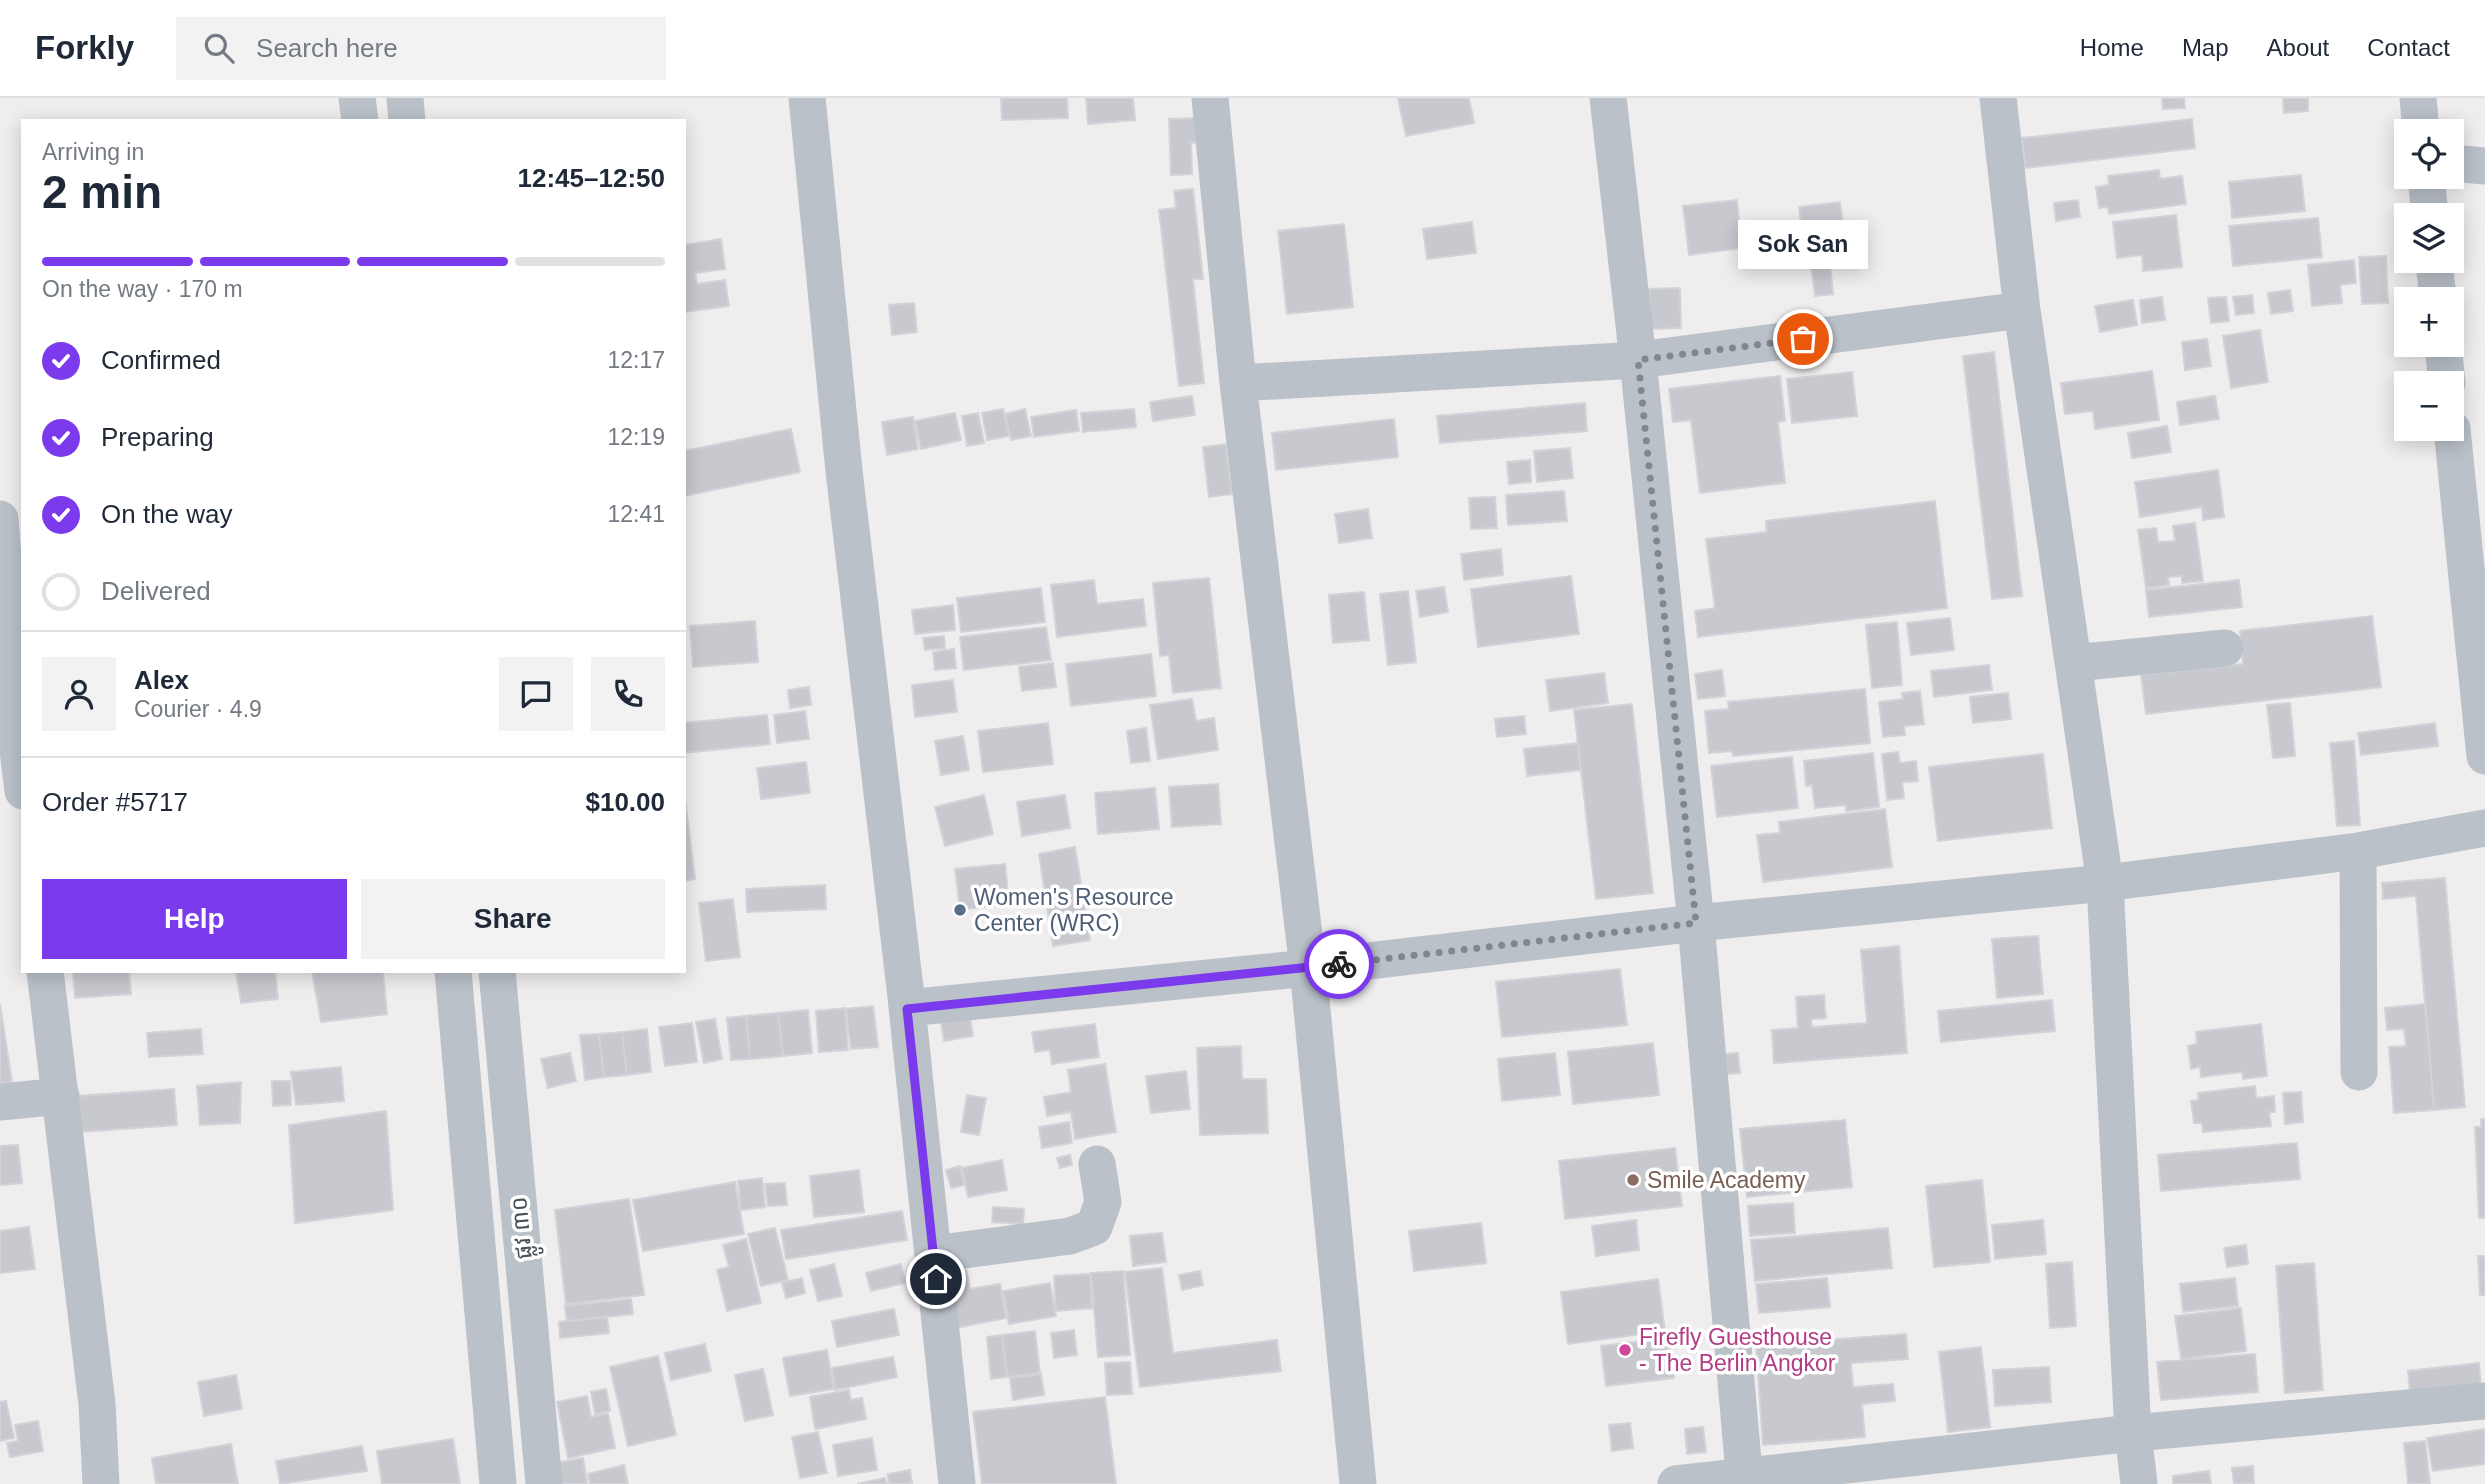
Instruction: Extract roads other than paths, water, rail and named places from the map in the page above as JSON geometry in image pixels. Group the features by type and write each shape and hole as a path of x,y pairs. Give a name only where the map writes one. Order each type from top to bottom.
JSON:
{"street":[{"path":"357,98 360,119"},
{"path":"405,98 407,119"},
{"path":"807,98 844,471 907,1009 957,1484"},
{"path":"1210,98 1238,383 1308,968 1358,1484"},
{"path":"1608,98 1696,923 1745,1480"},
{"path":"1998,98 2022,310 2105,883 2133,1433 2139,1484"},
{"path":"2418,98 2420,119"},
{"path":"2464,164 2485,166"},
{"path":"1238,383 1638,360 2022,310"},
{"path":"2453,441 2485,756"},
{"path":"5,529 21,762"},
{"path":"2074,663 2225,648"},
{"path":"907,1009 1308,968 1696,923 2105,883 2358,851 2485,828"},
{"path":"2358,851 2359,1072"},
{"path":"45,973 97,1405 101,1484"},
{"name":"ផ្លូវ ៣០","path":"453,973 498,1484"},
{"name":"ផ្លូវ ៣០","path":"497,973 544,1484"},
{"path":"0,1102 61,1096"},
{"path":"933,1254 1070,1236 1094,1227 1104,1202 1097,1164"},
{"path":"1676,1484 1745,1480 2133,1433 2485,1401"}],"place":[{"name":"Sok San","path":"1803,339"},
{"name":"Women's Resource Center (WRC)","path":"960,910"},
{"name":"Smile Academy","path":"1633,1180"},
{"name":"Firefly Guesthouse - The Berlin Angkor","path":"1625,1350"}]}
